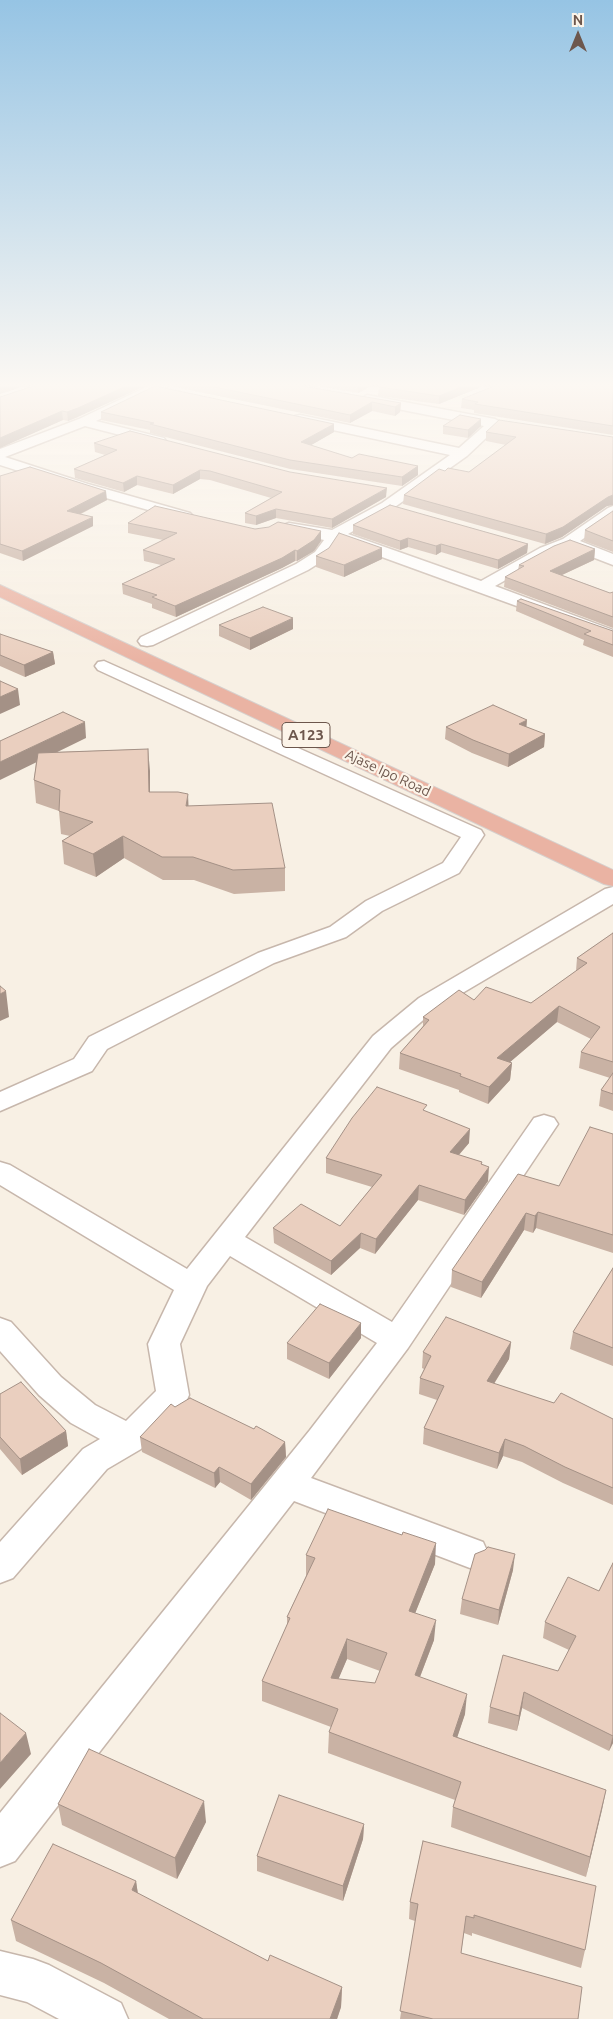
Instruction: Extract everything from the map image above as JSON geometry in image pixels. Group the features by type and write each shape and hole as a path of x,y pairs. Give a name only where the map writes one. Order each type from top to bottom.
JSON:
{"highway":[{"name":"Ajase Ipo Road","path":"0,572 147,641 243,690 613,859"},
{"name":"Ajase Ipo Road","path":"0,590 613,879"}],"street":[{"path":"49,476 84,488 201,520"},
{"path":"147,641 302,567 321,555 335,535 387,506 428,476"},
{"path":"385,490 404,493"},
{"path":"387,506 406,512"},
{"path":"482,587 546,551 569,542 613,511"},
{"path":"276,525 323,535 335,535 613,636"},
{"path":"569,542 613,560"},
{"path":"528,546 546,551"},
{"path":"0,1102 83,1065 98,1043 266,958 338,932 374,906 451,868 473,835 104,666"},
{"path":"0,1567 95,1459 129,1440 173,1395 164,1344 192,1286 382,1042 428,1003 613,894"},
{"path":"0,1846 288,1484 396,1340 544,1124"},
{"path":"0,1172 192,1286"},
{"path":"226,1240 396,1340"},
{"path":"0,1330 50,1386 83,1414 129,1440"},
{"path":"288,1484 470,1554"},
{"path":"0,1973 33,1981 105,2019"}],"building":[{"path":"0,476 59,476 106,491 67,511 93,517 22,551 0,544"},
{"path":"99,476 137,476 123,483"},
{"path":"138,476 189,476 173,485"},
{"path":"228,476 316,476 387,488 332,519 276,509 256,516 245,513 282,492"},
{"path":"429,476 613,476 613,495 563,527 546,534 404,495"},
{"path":"390,505 528,544 498,560 441,544 436,546 408,538 400,541 353,525"},
{"path":"155,506 255,529 269,527 278,522 321,531 314,540 297,551 295,550 282,558 175,606 152,597 157,595 122,584 175,559 143,550 177,533 128,523"},
{"path":"613,511 613,541 585,530"},
{"path":"339,533 382,548 344,565 316,556 329,548"},
{"path":"570,540 595,549 550,571 610,593 613,592 613,617 505,577 524,566 519,565 554,546"},
{"path":"521,599 613,631 613,645 584,634 591,631 517,601"},
{"path":"263,607 293,618 250,638 219,625"},
{"path":"0,634 53,652 24,665 0,655"},
{"path":"0,681 18,689 0,697"},
{"path":"493,705 527,720 519,724 545,734 509,754 446,727"},
{"path":"63,712 85,722 0,762 0,741"},
{"path":"148,749 149,792 188,794 186,806 272,803 285,868 233,870 193,857 162,857 123,836 93,854 62,841 93,822 59,811 60,790 34,780 38,753"},
{"path":"613,933 613,1062 581,1052 600,1027 559,1006 497,1058 512,1063 489,1087 460,1076 461,1074 400,1053 429,1020 423,1017 459,990 474,1000 486,987 531,1003 587,963 577,958"},
{"path":"0,986 6,991 0,994"},
{"path":"613,1073 613,1094 601,1090"},
{"path":"377,1087 427,1105 423,1110 470,1129 450,1152 482,1162 481,1164 489,1167 465,1200 419,1185 376,1239 361,1233 331,1261 273,1228 301,1204 340,1226 382,1175 326,1158 352,1118"},
{"path":"590,1127 613,1134 613,1235 538,1212 535,1216 526,1213 482,1282 452,1270 518,1174 559,1186"},
{"path":"613,1268 613,1348 573,1332"},
{"path":"320,1304 361,1323 329,1363 287,1343"},
{"path":"446,1317 511,1342 487,1381 554,1403 561,1393 613,1419 613,1488 505,1439 499,1453 424,1428 444,1386 420,1378 431,1356 423,1352"},
{"path":"21,1382 66,1431 20,1459 0,1437 0,1394"},
{"path":"190,1398 254,1429 256,1426 285,1442 251,1484 219,1467 214,1473 140,1437 171,1404 175,1407"},
{"path":"328,1509 402,1535 403,1532 436,1543 409,1611 436,1620 415,1675 467,1694 453,1736 606,1790 590,1857 453,1807 461,1782 329,1732 338,1709 262,1681 290,1618 287,1617 315,1558 306,1555","holes":["347,1639 387,1653 375,1683 331,1678"]},
{"path":"488,1547 515,1554 499,1610 462,1599 475,1554"},
{"path":"613,1563 613,1736 524,1692 519,1716 490,1707 503,1655 558,1671 576,1636 545,1622 568,1577 599,1591"},
{"path":"0,1713 26,1733 0,1763"},
{"path":"89,1749 204,1801 175,1858 58,1804"},
{"path":"279,1795 364,1824 343,1886 257,1856"},
{"path":"423,1841 596,1886 585,1950 474,1915 474,1918 466,1916 461,1953 582,1987 578,2019 433,2019 400,2011 418,1904 410,1902"},
{"path":"53,1844 136,1881 132,1890 268,1961 270,1955 342,1987 330,2019 203,2019 101,1963 11,1920"}]}
